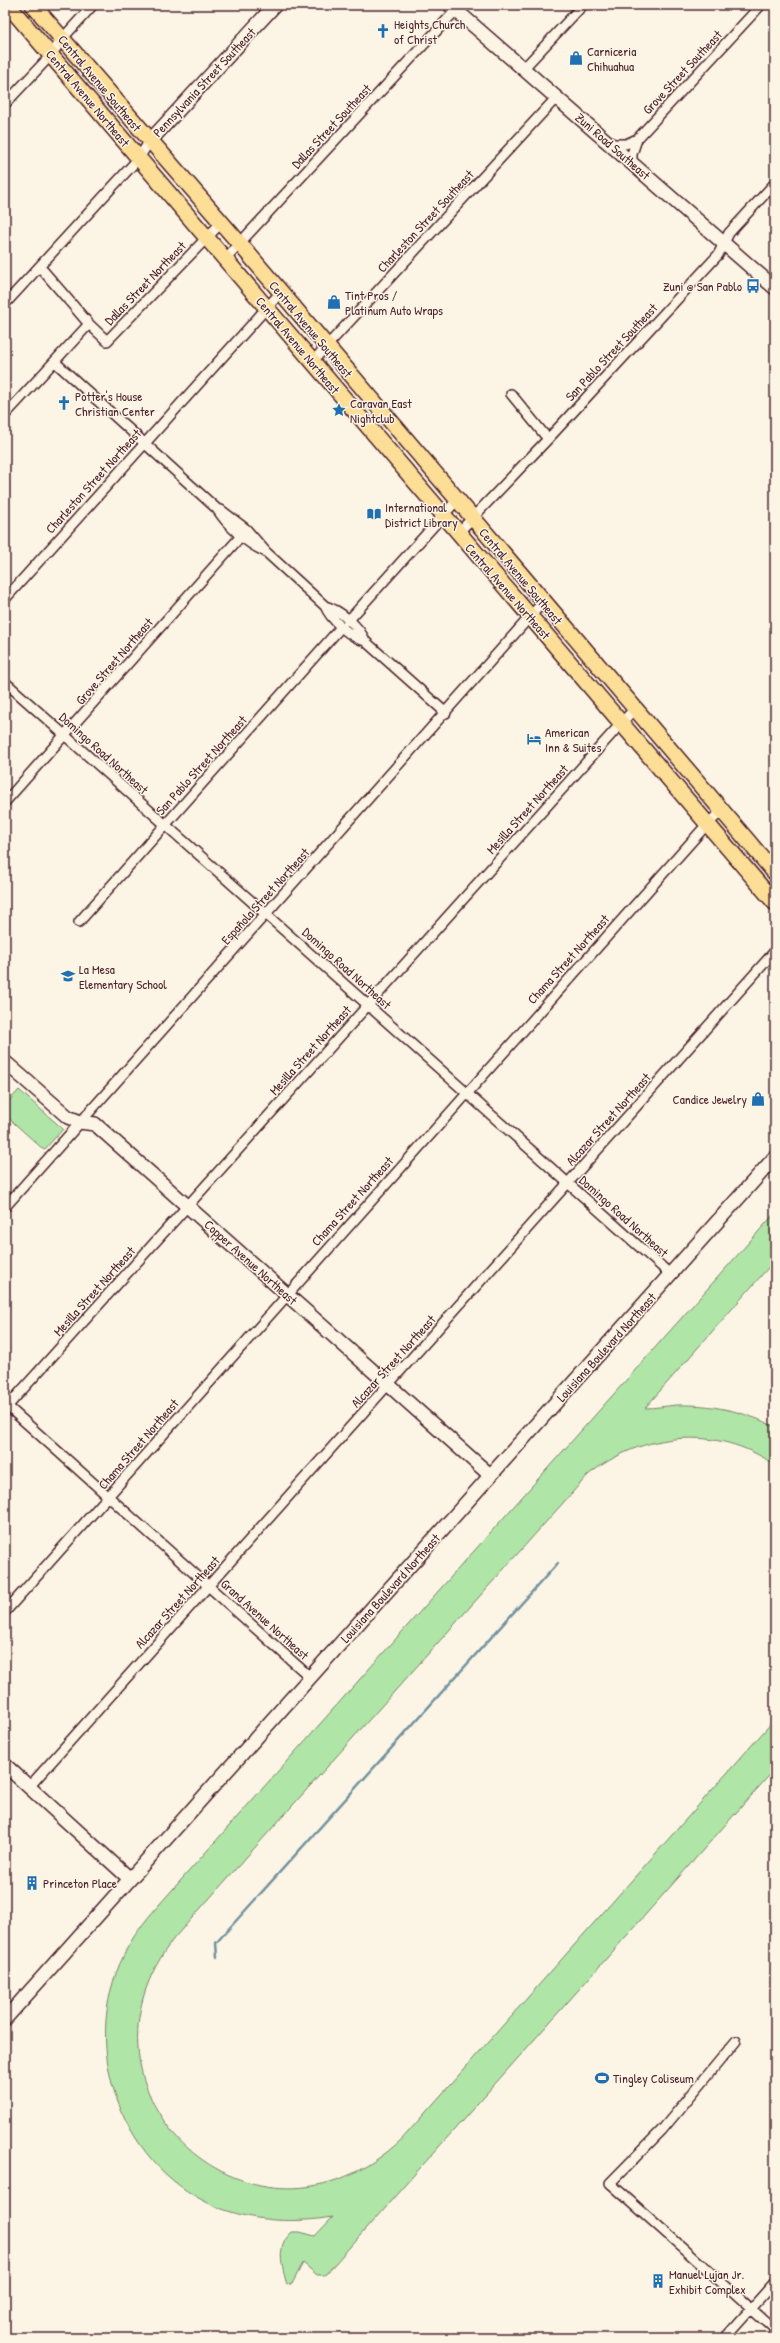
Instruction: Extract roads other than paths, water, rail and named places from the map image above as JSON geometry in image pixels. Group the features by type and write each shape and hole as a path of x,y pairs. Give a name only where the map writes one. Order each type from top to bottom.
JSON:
{"main road":[{"name":"Central Avenue Northeast","path":"8,5 52,54 443,516 622,722 775,903"},
{"name":"Central Avenue Southeast","path":"33,5 150,142 240,244 775,873"}],"street":[{"path":"5,104 52,54 62,39 93,5"},
{"name":"Pennsylvania Street Southeast","path":"150,142 275,5"},
{"path":"524,68 583,5"},
{"name":"Grove Street Southeast","path":"632,163 632,154 637,139 761,5"},
{"name":"Zuni Road Southeast","path":"453,8 524,68 775,288"},
{"name":"Dallas Street Southeast","path":"225,259 453,8"},
{"name":"Charleston Street Southeast","path":"312,362 557,97"},
{"path":"611,144 626,144 637,139"},
{"path":"5,304 139,158 150,142"},
{"name":"San Pablo Street Southeast","path":"458,533 548,439 718,255 729,233 775,183"},
{"name":"Dallas Street Northeast","path":"5,415 89,324 107,342 221,222"},
{"path":"40,267 89,324"},
{"name":"Charleston Street Northeast","path":"5,599 281,292"},
{"path":"55,362 217,509 241,536 257,548 266,552"},
{"path":"511,394 548,439"},
{"name":"San Pablo Street Northeast","path":"79,922 345,623 457,500"},
{"path":"217,509 226,512 246,530 266,552 325,606 333,608 345,623 362,634 365,641 446,713"},
{"name":"Grove Street Northeast","path":"5,802 241,536"},
{"name":"Española Street Northeast","path":"5,1207 446,713 543,602"},
{"name":"Domingo Road Northeast","path":"5,682 670,1274"},
{"name":"Mesilla Street Northeast","path":"6,1406 634,708"},
{"name":"Chama Street Northeast","path":"5,1612 286,1294 707,824 722,810"},
{"name":"Alcazar Street Northeast","path":"29,1787 389,1386 775,951"},
{"name":"Copper Avenue Northeast","path":"5,1062 68,1117 80,1122 95,1124 188,1205 490,1475"},
{"name":"Louisiana Boulevard Northeast","path":"5,2019 775,1157"},
{"name":"Grand Avenue Northeast","path":"6,1406 310,1677"},
{"path":"5,1765 130,1879"},
{"path":"736,2041 662,2130 610,2183 775,2330"},
{"path":"725,2338 775,2282"}],"waterway":[{"path":"217,1957 216,1943 558,1563"}],"place":[{"name":"Heights Church of Christ","path":"383,31"},
{"name":"Carniceria Chihuahua","path":"576,58"},
{"name":"Zuni @ San Pablo","path":"753,286"},
{"name":"Tint Pros / Platinum Auto Wraps","path":"334,302"},
{"name":"Potter's House Christian Center","path":"64,403"},
{"name":"Caravan East Nightclub","path":"339,410"},
{"name":"International District Library","path":"374,514"},
{"name":"American Inn & Suites","path":"534,739"},
{"name":"La Mesa Elementary School","path":"68,976"},
{"name":"Candice Jewelry","path":"758,1099"},
{"name":"Princeton Place","path":"32,1883"},
{"name":"Tingley Coliseum","path":"602,2078"},
{"name":"Manuel Lujan Jr. Exhibit Complex","path":"658,2281"}]}
